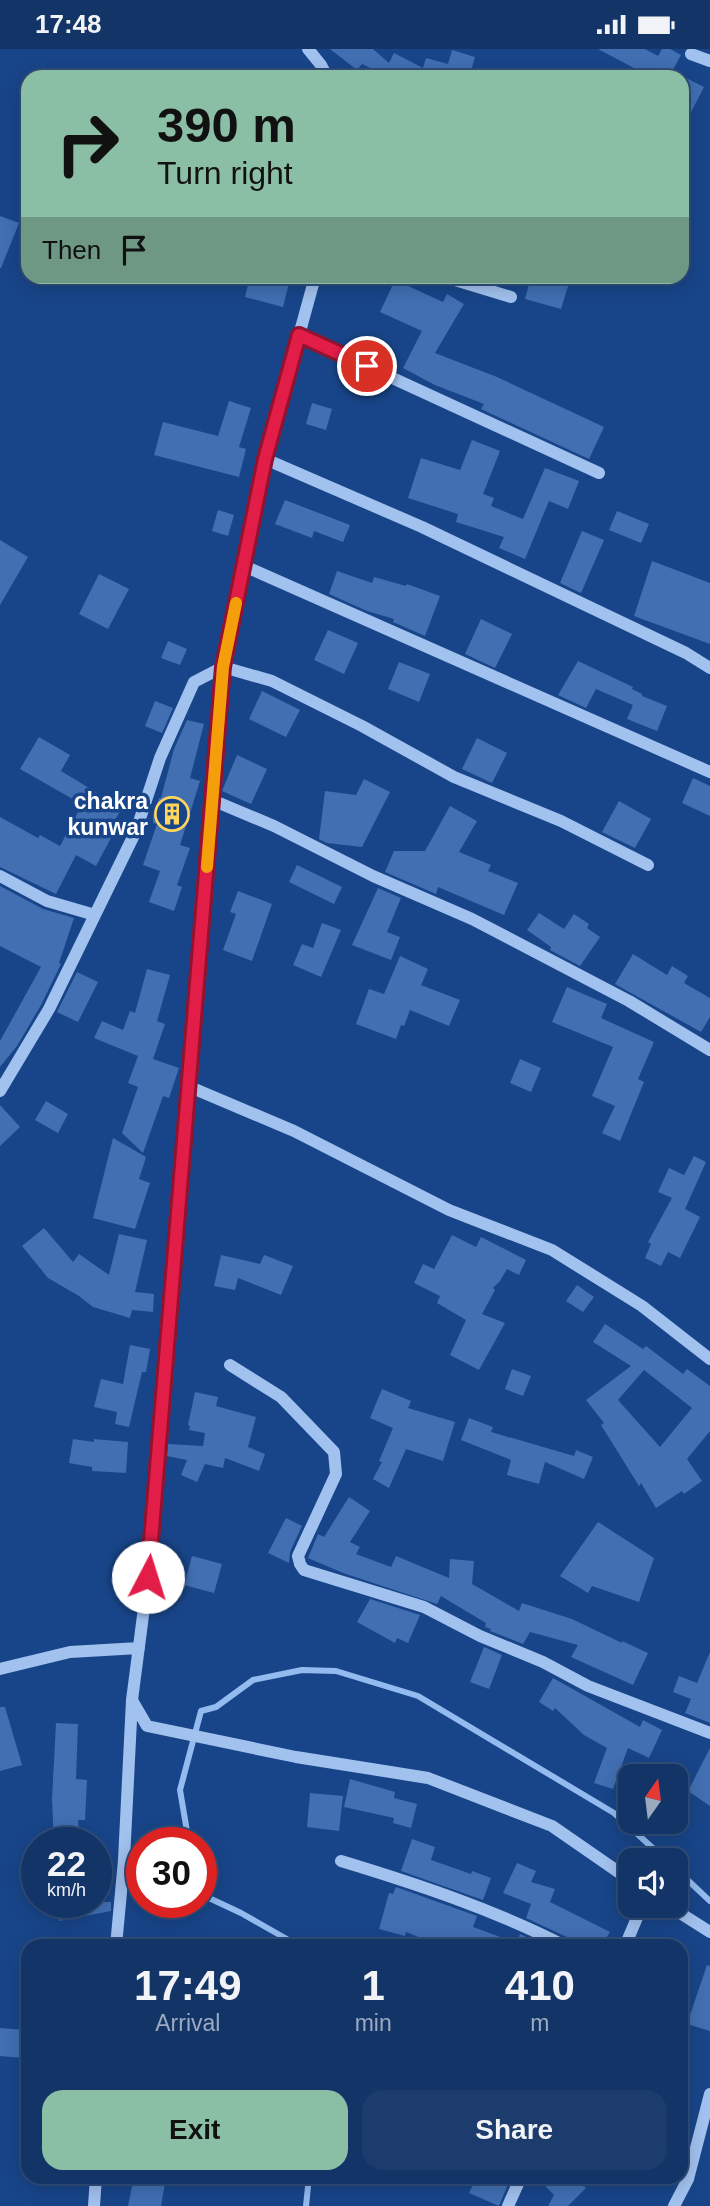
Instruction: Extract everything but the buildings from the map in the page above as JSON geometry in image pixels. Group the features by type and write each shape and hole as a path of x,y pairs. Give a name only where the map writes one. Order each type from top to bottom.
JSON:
{"street":[{"path":"308,49 322,70"},
{"path":"691,54 710,61"},
{"path":"117,1939 124,1860 132,1700 148,1577 223,667 265,459 313,284"},
{"path":"468,284 511,297"},
{"path":"299,335 599,473"},
{"path":"265,459 422,527 686,653 710,668"},
{"path":"244,566 710,772"},
{"path":"0,1091 49,1009 135,831 160,758 194,682 223,667 272,681 362,726 454,777 561,821 648,865"},
{"path":"212,800 274,826 373,876 472,919 629,1000 710,1050"},
{"path":"0,876 47,901 95,915"},
{"path":"190,1087 294,1131 449,1210 552,1250 642,1305 710,1359"},
{"path":"230,1365 281,1397 334,1452 336,1474 298,1556 304,1570 424,1607 480,1636 543,1662 587,1686 710,1733"},
{"path":"0,1669 70,1652 139,1648"},
{"path":"132,1700 146,1726 296,1757 428,1777 552,1826 618,1872"},
{"path":"341,1861 402,1880 496,1915 549,1939"},
{"path":"628,1939 637,1918"},
{"path":"688,1918 710,1932"},
{"path":"688,2179 710,2094"},
{"path":"94,2206 96,2184"},
{"path":"508,2206 518,2184"},
{"path":"674,2206 685,2184"}],"waterway":[{"path":"186,1827 180,1790 201,1711 216,1707 253,1680 302,1670 336,1671 418,1696 614,1813 653,1848"},
{"path":"688,1880 710,1901"},
{"path":"217,1902 287,1939"},
{"path":"306,2206 308,2184"}],"slow traffic":[{"path":"207,867 223,667 236,603"}],"place":[{"name":"chakra kunwar","path":"172,814"}],"route":[{"path":"148,1577 223,667 265,459 299,335 367,366"}]}
